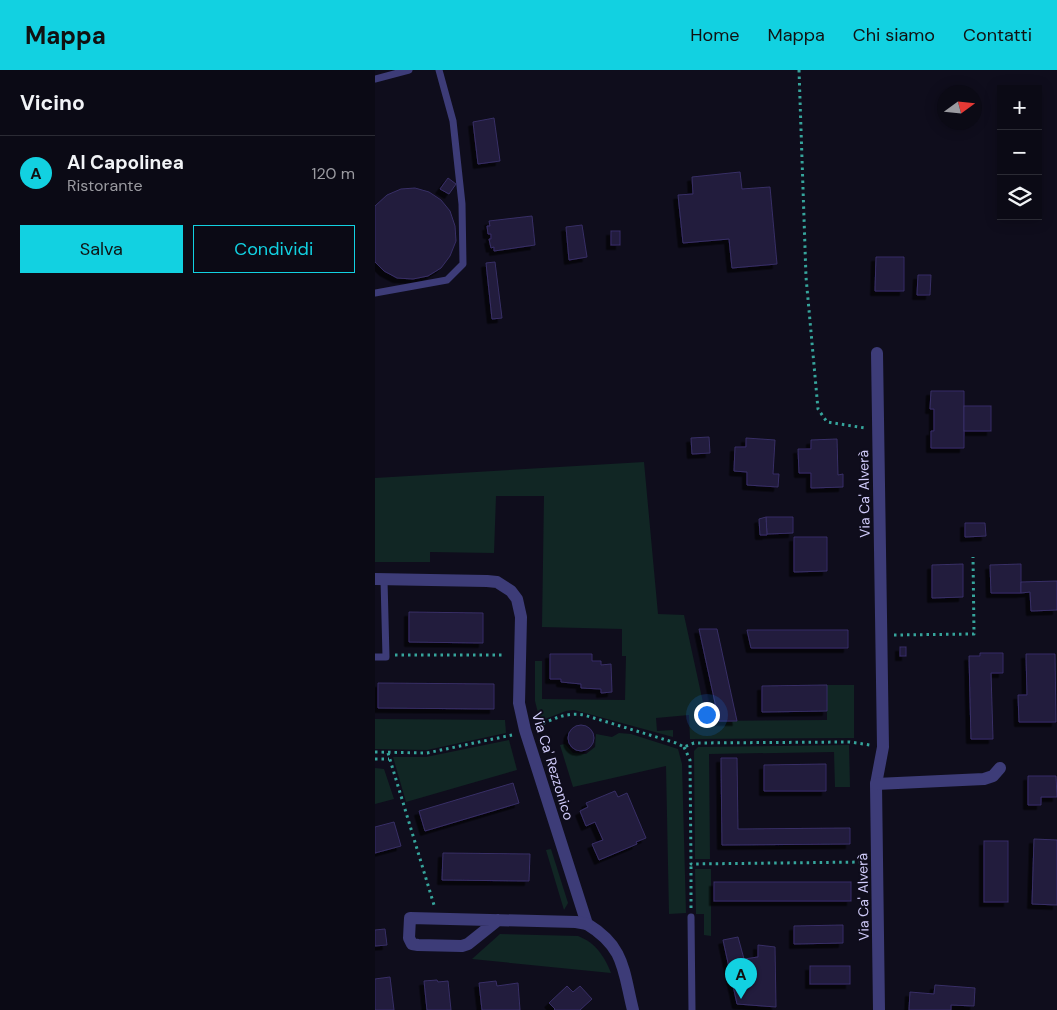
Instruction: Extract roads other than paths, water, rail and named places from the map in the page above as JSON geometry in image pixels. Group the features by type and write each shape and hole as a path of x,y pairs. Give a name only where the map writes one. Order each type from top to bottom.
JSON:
{"street":[{"name":"Via Ca' Alverà","path":"877,353 883,747 877,784 879,1010"},
{"name":"Via Ca' Rezzonico","path":"380,579 487,581 505,586 511,591 520,607 519,703 525,730 587,924"},
{"path":"877,784 984,779 993,776 1000,768"},
{"path":"498,920 468,944 462,946 417,945 412,944 409,938 410,918 438,919 498,920 576,922 587,924 607,939 618,953 633,1010"}],"lane":[{"path":"375,79 409,70"},
{"path":"375,292 447,280 463,264 462,204 454,130 439,70"},
{"path":"375,657 386,657 380,579"},
{"path":"691,916 692,1010"}],"place":[{"name":"Al Capolinea","path":"741,999"}]}
